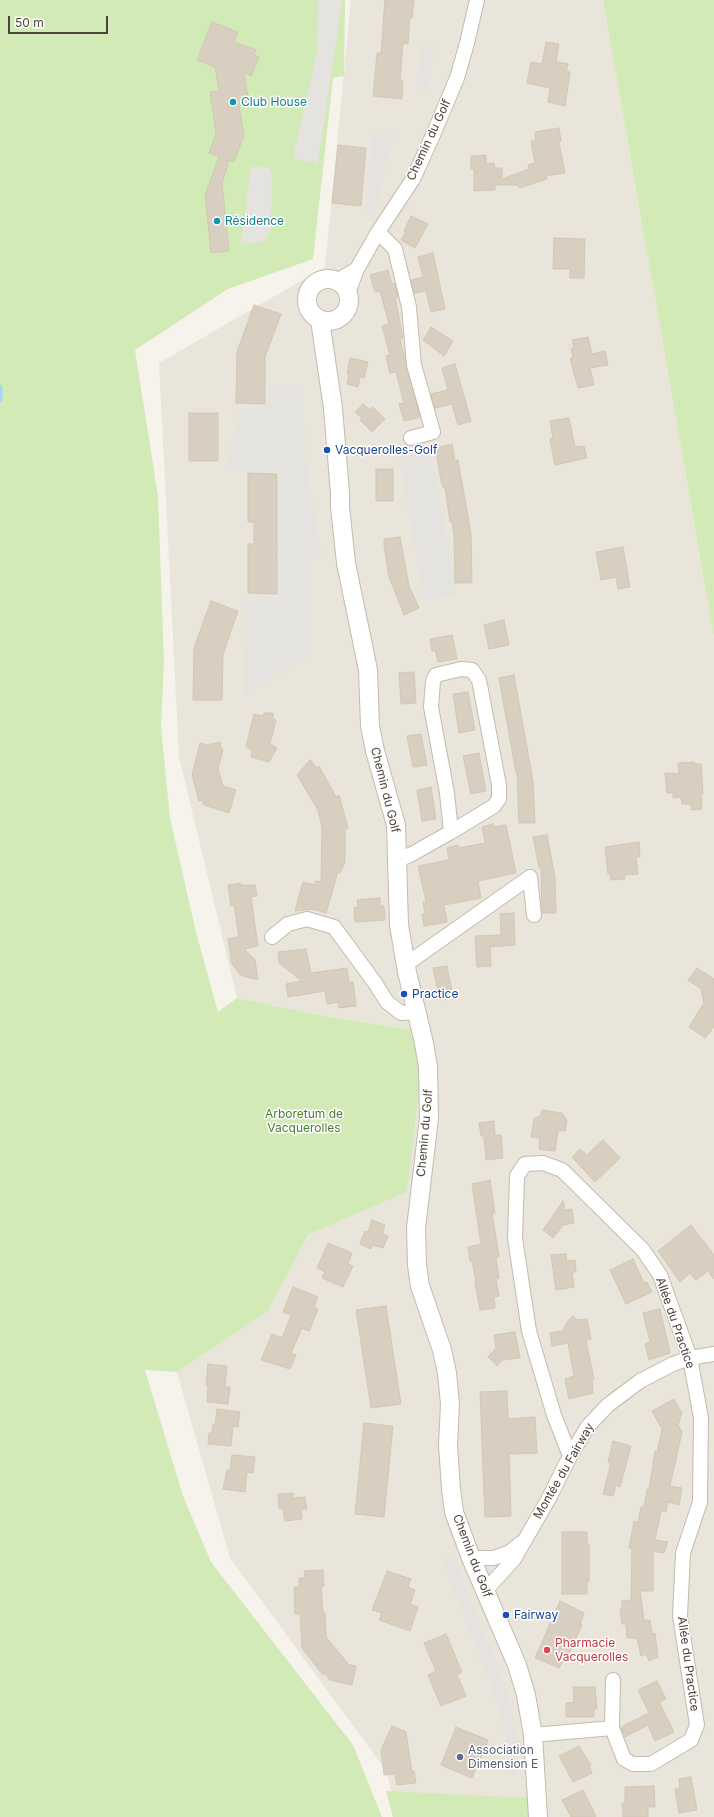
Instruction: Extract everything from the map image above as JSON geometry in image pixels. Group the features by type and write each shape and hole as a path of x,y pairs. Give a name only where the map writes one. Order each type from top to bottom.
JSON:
{"street":[{"name":"Chemin du Golf","path":"343,287 357,269 378,232 413,178 449,98 467,43 477,0"},
{"path":"378,232 395,249 409,307 414,365 433,432 411,438"},
{"path":"326,279 343,287 350,300 345,314 339,318 333,321 320,320 310,311 308,304 309,293 315,284 326,279"},
{"path":"322,343 339,318"},
{"name":"Chemin du Golf","path":"320,320 322,343 333,408 344,550 368,670 370,718 375,751 396,825 400,925 405,965 424,1042 429,1079 429,1118 416,1228 420,1286 442,1350 447,1373 450,1404 448,1445 450,1489 454,1512 471,1558 516,1665 529,1708 534,1734 538,1817"},
{"path":"398,860 452,832 494,806 499,799 500,785 479,680 472,670 461,668 436,676 433,681 431,707 447,793 452,832"},
{"path":"405,965 530,877 534,915"},
{"path":"272,937 288,924 307,919 334,927 387,1002 401,1013 417,1012"},
{"name":"Allée du Practice","path":"570,1456 554,1415 529,1331 514,1238 517,1176 525,1164 543,1163 562,1170 643,1250 660,1275 690,1358 702,1418 700,1502 683,1553 680,1616 697,1726 691,1740 651,1764 633,1764 624,1760 612,1728 613,1680"},
{"name":"Montée du Fairway","path":"485,1591 514,1559 588,1426 608,1405 640,1381 673,1364 690,1358 714,1354"},
{"name":"Montée du Fairway","path":"471,1558 494,1558 510,1552 524,1540"},
{"path":"494,1558 502,1573"},
{"path":"534,1734 612,1728"}],"shaded area":[{"path":"318,0 342,0 318,164 293,158 317,52"},
{"path":"351,0 603,0 714,637 714,1817 397,1817 387,1772 230,1558 177,1372 268,1311 308,1235 407,1192 413,1030 329,1017 237,998 179,757 159,363 325,267"},
{"path":"422,45 434,46 428,91 416,90"},
{"path":"372,133 393,135 375,211 366,209"},
{"path":"251,166 269,168 272,173 271,229 264,242 241,244"},
{"path":"303,384 305,458 322,558 310,558 311,652 244,696 248,599 278,598 279,472 225,471 241,411 269,401 268,385"},
{"path":"431,450 456,594 424,600 399,454"},
{"path":"454,1556 510,1701 517,1740 517,1775 508,1776 507,1742 499,1706 443,1561"}],"green space":[{"name":"Arboretum de Vacquerolles","path":"0,0 345,0 344,76 333,78 313,259 228,289 135,350 158,496 164,662 161,727 170,818 196,932 218,1012 237,998 329,1017 413,1030 421,1071 407,1192 308,1235 268,1311 177,1372 145,1370 183,1496 211,1562 353,1745 382,1817 0,1817"},
{"path":"603,0 714,0 714,637"},
{"path":"386,1791 528,1798 531,1817 393,1817"}],"building":[{"path":"385,0 414,0 412,18 410,18 408,44 403,43 400,81 403,81 402,99 373,96 377,53 381,53"},
{"name":"Club House","path":"212,22 238,32 234,42 256,50 254,55 259,57 251,76 244,73 249,104 239,106 244,135 234,162 229,160 222,183 229,251 211,253 205,195 219,157 209,153 216,133 210,92 219,91 215,67 197,60"},
{"path":"546,42 559,44 556,62 568,64 566,71 570,72 565,106 548,102 550,88 527,83 531,62 542,64"},
{"path":"559,128 561,141 559,142 565,173 546,176 547,179 520,188 518,185 495,185 495,190 474,191 474,169 471,169 471,156 486,155 486,164 494,163 495,168 502,168 502,179 529,169 528,165 535,163 531,141 536,140 535,132"},
{"path":"338,145 366,148 361,206 332,203"},
{"path":"411,216 428,224 415,248 401,240 406,232 404,231"},
{"path":"554,238 585,239 584,278 570,278 570,269 553,269"},
{"path":"433,253 445,309 431,312 426,291 414,293 411,280 423,277 418,257"},
{"path":"388,270 392,284 395,283 398,297 395,297 403,338 400,339 420,417 404,421 399,404 404,403 396,372 390,373 386,356 390,355 382,326 389,324 380,291 375,292 370,275"},
{"path":"254,305 281,314 265,357 265,404 236,403 237,352"},
{"path":"431,327 453,341 444,356 423,340"},
{"path":"588,337 592,354 605,351 608,365 590,368 594,385 578,388 570,358 573,358 571,348 574,348 572,340"},
{"path":"350,358 368,362 364,378 360,377 358,387 347,384"},
{"path":"455,364 471,421 458,425 452,404 435,408 431,394 448,390 442,368"},
{"path":"363,404 370,410 373,407 385,419 372,432 360,420 362,418 355,412"},
{"path":"189,413 218,413 218,461 189,461"},
{"path":"569,418 575,447 584,446 587,458 555,465 550,439 553,438 550,421"},
{"path":"452,444 455,460 458,460 471,534 472,583 455,583 454,535 452,522 450,522 445,487 443,487 441,480 437,458 436,448"},
{"path":"376,469 393,469 393,501 376,501"},
{"path":"248,473 277,474 277,594 248,593 248,544 254,544 254,522 248,522"},
{"path":"400,537 409,586 419,608 404,615 389,577 384,545 384,539"},
{"path":"623,547 630,587 618,589 616,577 601,580 596,552"},
{"path":"211,601 238,611 223,654 222,700 193,700 194,648"},
{"path":"504,620 509,645 489,649 484,625"},
{"path":"452,635 457,659 438,662 435,650 432,651 430,639"},
{"path":"414,672 416,703 401,704 399,673"},
{"path":"514,675 533,781 535,823 519,823 517,773 499,678"},
{"path":"468,692 475,730 459,733 453,694"},
{"path":"264,713 273,713 273,719 276,720 270,744 277,748 269,762 251,757 252,751 246,746 254,714 263,716"},
{"path":"421,734 427,765 413,767 407,736"},
{"path":"220,742 221,749 223,750 218,769 223,786 236,790 229,813 204,805 202,800 199,801 192,775 200,743 207,745"},
{"path":"479,753 486,791 471,794 463,756"},
{"path":"310,760 317,768 319,766 336,797 339,795 348,828 345,829 345,862 340,873 338,872 326,913 313,909 295,911 303,882 315,885 316,881 321,882 322,828 318,810 297,775"},
{"path":"694,762 694,764 701,764 703,794 701,794 702,809 691,810 691,804 682,804 681,797 673,798 673,793 667,793 665,773 679,774 678,763"},
{"path":"431,787 436,819 422,821 417,790"},
{"path":"493,824 494,827 506,825 516,873 478,881 481,898 444,905 447,922 424,926 422,914 425,914 423,902 426,901 418,866 449,860 447,848 458,845 459,848 485,843 482,827"},
{"path":"547,835 555,877 556,913 542,913 541,868 539,868 533,837"},
{"path":"639,842 640,857 636,857 638,874 624,875 625,879 611,880 610,874 608,874 605,847"},
{"path":"240,883 240,885 255,885 257,896 251,897 258,946 244,949 255,960 258,980 240,975 232,964 228,939 239,937 234,905 231,906 228,885"},
{"path":"380,898 380,906 384,906 385,920 355,922 354,908 358,907 357,900"},
{"path":"514,913 515,945 490,947 491,966 477,967 475,936 501,935 500,914"},
{"path":"306,949 311,973 347,968 349,982 353,982 356,1006 339,1008 339,1002 327,1004 325,991 288,997 286,984 302,981 279,963 278,952"},
{"path":"447,966 453,997 440,1000 433,968"},
{"path":"697,968 714,979 714,1027 705,1038 689,1027 704,1003 701,989 688,980"},
{"path":"542,1110 562,1113 567,1120 565,1131 558,1130 555,1151 539,1149 540,1138 531,1137 534,1119 541,1115"},
{"path":"494,1121 495,1135 501,1135 503,1158 486,1160 484,1136 481,1136 479,1123"},
{"path":"603,1140 620,1158 595,1182 572,1157 580,1149 587,1155"},
{"path":"490,1180 495,1213 492,1213 499,1257 496,1257 499,1278 496,1279 499,1296 494,1297 495,1308 480,1310 472,1261 470,1261 468,1247 481,1244 472,1184"},
{"path":"563,1201 565,1210 572,1209 574,1223 563,1225 553,1238 543,1230"},
{"path":"372,1220 385,1225 382,1234 388,1236 383,1248 372,1245 371,1249 360,1244 365,1231 368,1232"},
{"path":"691,1225 714,1255 714,1279 708,1271 696,1280 690,1273 680,1282 658,1251"},
{"path":"328,1243 352,1253 348,1264 353,1266 343,1287 322,1278 325,1272 317,1268"},
{"path":"566,1254 567,1261 575,1260 576,1272 572,1272 574,1287 556,1290 551,1255"},
{"path":"633,1259 644,1283 647,1282 652,1292 626,1304 610,1270"},
{"path":"293,1287 318,1297 314,1307 318,1309 309,1331 302,1328 291,1353 296,1355 290,1369 261,1360 272,1334 282,1338 291,1315 283,1312"},
{"path":"386,1306 401,1404 371,1408 356,1310"},
{"path":"660,1309 670,1353 649,1360 645,1344 650,1342 643,1313"},
{"path":"573,1316 577,1320 587,1319 591,1339 586,1340 594,1379 592,1380 593,1393 569,1399 565,1379 574,1376 568,1343 552,1346 550,1333 563,1331 567,1322"},
{"path":"515,1332 520,1358 502,1360 497,1366 488,1357 496,1348 494,1335"},
{"path":"208,1364 227,1366 225,1387 230,1387 228,1404 207,1402 208,1385 206,1385"},
{"path":"507,1391 508,1419 535,1417 537,1453 509,1454 511,1516 485,1517 480,1392"},
{"path":"674,1399 682,1413 678,1425 682,1432 670,1486 682,1488 679,1505 668,1502 666,1512 661,1511 655,1540 668,1542 664,1553 653,1551 653,1591 640,1591 644,1620 650,1620 652,1634 655,1633 658,1657 649,1661 646,1654 641,1656 637,1638 627,1638 626,1624 622,1624 620,1609 622,1609 622,1601 631,1600 632,1548 629,1548 634,1521 638,1522 641,1507 644,1507 647,1489 649,1490 655,1451 657,1452 662,1429 652,1411"},
{"path":"217,1409 240,1412 238,1427 233,1426 231,1446 208,1444 209,1433 212,1433 213,1424 215,1425"},
{"path":"364,1423 393,1426 384,1517 355,1514"},
{"path":"613,1441 631,1446 620,1487 616,1485 613,1496 603,1494 611,1463 608,1462"},
{"path":"232,1455 255,1457 253,1473 247,1472 245,1492 223,1489 227,1470 230,1470"},
{"path":"293,1493 293,1498 305,1497 307,1509 301,1509 302,1519 285,1521 283,1508 279,1509 278,1494"},
{"path":"562,1532 587,1532 587,1544 589,1544 589,1582 587,1582 587,1594 562,1594"},
{"path":"323,1570 324,1586 321,1586 323,1613 325,1613 326,1637 349,1665 356,1666 352,1685 330,1680 325,1673 323,1675 302,1648 300,1614 295,1614 294,1587 299,1587 299,1578 305,1578 304,1571"},
{"path":"387,1571 411,1579 408,1587 415,1590 410,1604 418,1607 410,1631 379,1620 382,1613 372,1610"},
{"path":"560,1601 584,1613 580,1625 582,1625 567,1658 565,1657 559,1668 535,1658"},
{"path":"446,1634 462,1672 457,1675 466,1696 441,1706 428,1675 436,1671 424,1643"},
{"path":"657,1681 666,1699 659,1702 674,1732 655,1741 648,1725 625,1737 621,1727 649,1713 638,1690"},
{"path":"573,1687 595,1687 597,1709 594,1709 594,1717 566,1717 566,1703 574,1702"},
{"path":"392,1726 406,1732 412,1772 414,1771 416,1783 397,1785 395,1774 384,1775 381,1750"},
{"path":"456,1727 488,1740 472,1778 441,1765"},
{"path":"579,1746 591,1765 589,1766 592,1773 573,1782 559,1756"},
{"path":"691,1777 697,1810 679,1813 675,1789 680,1788 679,1779"},
{"path":"654,1786 655,1807 648,1807 648,1817 623,1817 622,1803 625,1803 625,1787"},
{"path":"583,1790 596,1817 571,1817 562,1800"}],"waterway":[{"path":"0,387 0,401"}],"place":[{"name":"Club House","path":"233,102"},
{"name":"Résidence","path":"217,221"},
{"name":"Vacquerolles-Golf","path":"327,450"},
{"name":"Practice","path":"404,994"},
{"name":"Fairway","path":"506,1615"},
{"name":"Pharmacie Vacquerolles","path":"547,1650"},
{"name":"Association Dimension E","path":"460,1757"}]}
